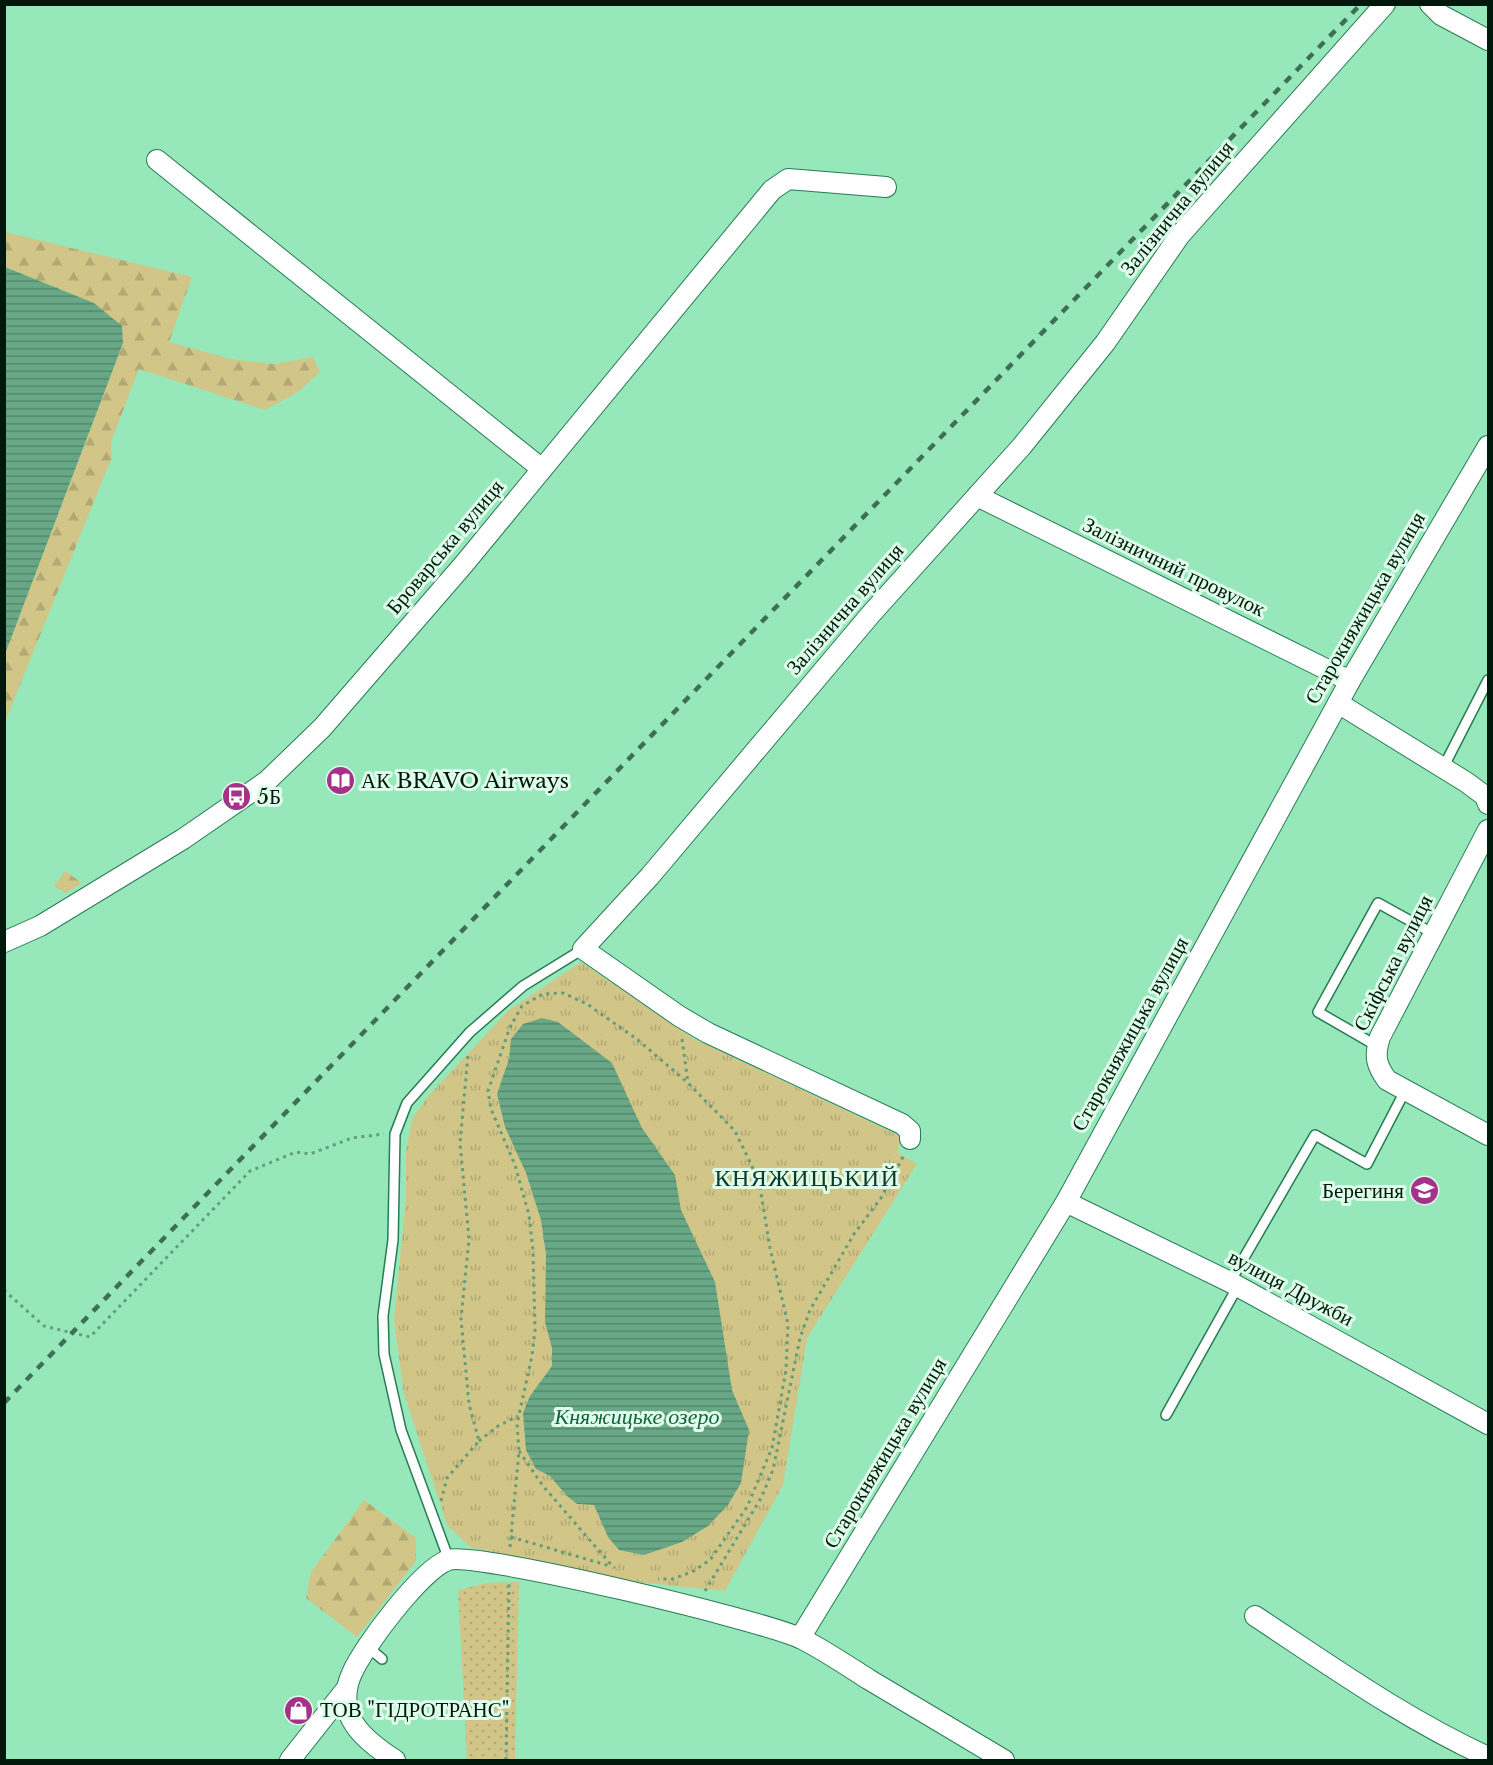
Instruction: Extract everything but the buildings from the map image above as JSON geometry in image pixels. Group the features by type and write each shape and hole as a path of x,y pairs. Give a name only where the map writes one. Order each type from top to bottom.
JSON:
{"street":[{"name":"Залізнична вулиця","path":"583,949 650,876 871,614 1065,395 1180,235 1385,4"},
{"path":"1430,4 1441,15 1488,40"},
{"path":"157,160 542,469"},
{"name":"Броварська вулиця","path":"4,942 40,926 183,838 267,780 322,728 464,564 772,190 788,179 886,187"},
{"name":"Старокняжицька вулиця","path":"800,1638 1066,1202 1350,681 1488,446"},
{"name":"Залізничний провулок","path":"977,496 1350,681"},
{"path":"1338,703 1485,796 1488,804"},
{"name":"Скіфська вулиця","path":"1488,830 1375,1052 1377,1067 1388,1080 1488,1134"},
{"path":"583,949 679,1016 739,1049 902,1124 910,1131 910,1139"},
{"name":"вулиця Дружби","path":"1066,1202 1234,1284 1488,1424"},
{"path":"290,1761 346,1688 356,1664 375,1653 417,1584 433,1569 449,1560 471,1559 695,1608 800,1638 1004,1761"},
{"path":"1255,1616 1385,1702 1441,1735 1488,1757"},
{"path":"346,1688 347,1709 360,1734 395,1761"}],"lane":[{"path":"1443,768 1488,680"},
{"path":"1377,1046 1318,1012 1378,903 1434,934"},
{"path":"449,1560 401,1430 391,1397 384,1354 383,1316 393,1240 395,1134 407,1103 470,1032 523,986 583,949"},
{"path":"1166,1415 1315,1136 1367,1164 1405,1091"}],"path":[{"path":"506,1761 509,1566 519,1451 518,1416 532,1356 535,1330 533,1251 528,1215 515,1165 491,1109 488,1091 510,1027 522,1006 543,994 563,993 587,1004 638,1040 688,1083 735,1131 759,1180 770,1248 788,1324 789,1343 772,1448 747,1507 710,1560 692,1572 672,1579 656,1579"},
{"path":"679,1016 688,1083"},
{"path":"470,1032 460,1143 469,1239 461,1318 469,1404 479,1441"},
{"path":"4,1290 44,1326 90,1337 250,1171 296,1152 310,1154 352,1138 395,1134"},
{"path":"695,1608 752,1515 773,1470 800,1338 810,1310 854,1234 881,1198 900,1165 910,1139"},
{"path":"436,1523 447,1478 479,1441 498,1426 518,1416"},
{"path":"519,1451 543,1486 611,1566"},
{"path":"511,1537 618,1570"}],"green space":[{"path":"5,232 192,277 169,342 231,359 274,364 313,357 320,372 298,392 265,410 139,369 111,442 112,457 5,722 5,654 123,343 94,303 5,267"},
{"path":"65,871 82,883 66,893 54,886"},
{"path":"581,962 694,1039 900,1136 898,1153 917,1164 807,1338 783,1485 725,1591 617,1580 470,1547 447,1525 404,1394 394,1321 406,1196 406,1151 412,1119 429,1095 509,1010"},
{"path":"364,1500 416,1538 416,1561 357,1637 306,1598 311,1572"},
{"path":"519,1582 515,1760 467,1760 458,1590 487,1583"}],"water":[{"path":"5,267 94,303 122,326 123,343 5,654"},
{"name":"Княжицьке озеро","path":"542,1018 558,1022 612,1063 642,1128 675,1175 681,1210 715,1282 732,1390 749,1430 741,1483 728,1505 708,1526 682,1542 644,1555 619,1550 608,1537 594,1505 577,1504 550,1476 536,1469 526,1450 523,1413 530,1396 552,1366 552,1348 545,1322 546,1254 541,1220 526,1173 505,1127 497,1094 509,1059 511,1039 523,1024"}],"railway":[{"path":"4,1403 1361,4"}],"place":[{"name":"АК BRAVO Airways","path":"340,781"},
{"name":"5Б","path":"236,797"},
{"name":"Берегиня","path":"1425,1191"},
{"name":"ТОВ \"ГІДРОТРАНС\"","path":"299,1710"}],"district":[{"name":"КНЯЖИЦЬКИЙ","path":"807,1177"}]}
